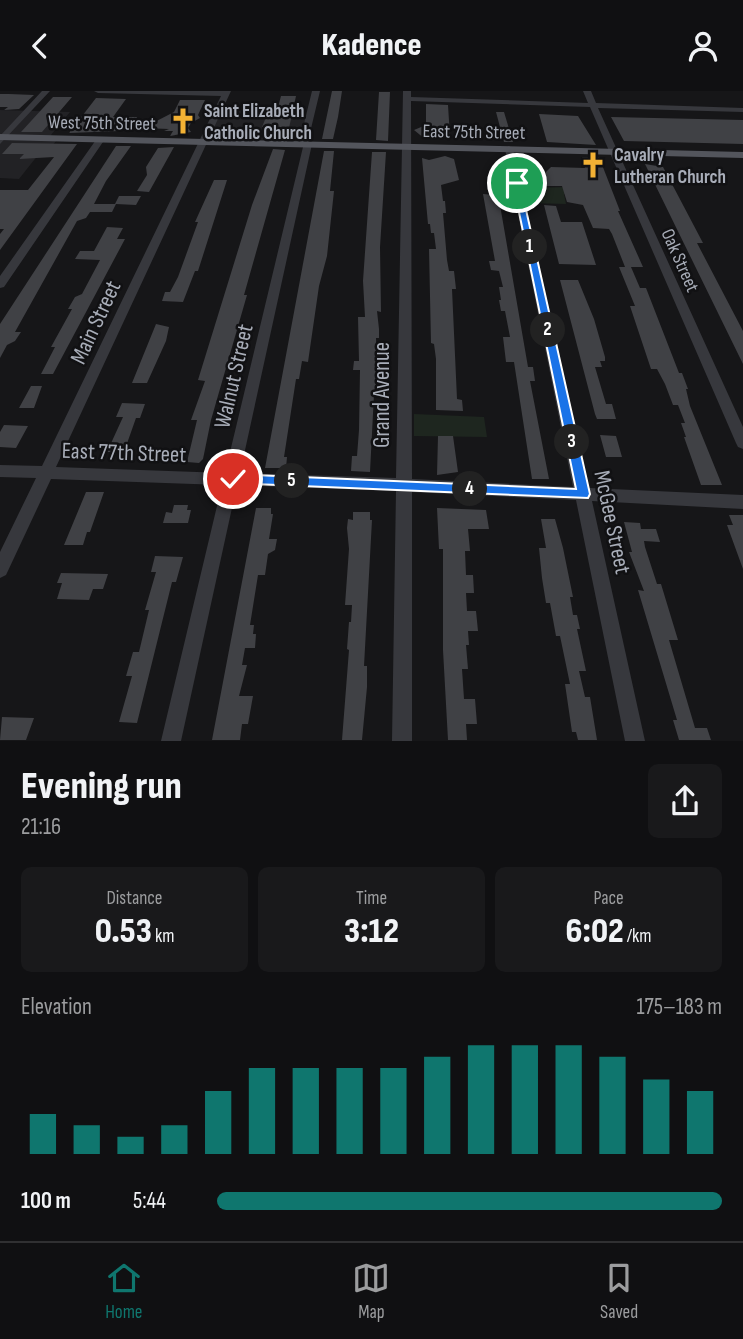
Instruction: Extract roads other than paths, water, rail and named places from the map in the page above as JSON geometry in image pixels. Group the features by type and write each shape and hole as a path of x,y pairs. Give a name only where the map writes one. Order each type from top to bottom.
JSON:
{"main road":[{"name":"West 75th Street","path":"1,138 203,142"},
{"name":"East 75th Street","path":"203,142 743,155"}],"street":[{"path":"1,138 46,91"},
{"path":"98,91 226,93"},
{"name":"Walnut Street","path":"171,740 233,479 316,91"},
{"name":"Oak Street","path":"587,91 743,443"},
{"name":"Main Street","path":"0,570 226,93"},
{"path":"407,95 593,106 743,110"},
{"name":"Grand Avenue","path":"402,740 407,95"},
{"path":"0,284 101,139"},
{"name":"McGee Street","path":"509,149 635,740"},
{"name":"East 77th Street","path":"0,471 403,485 743,502"}],"place":[{"name":"Saint Elizabeth Catholic Church","path":"183,121"},
{"name":"Cavalry Lutheran Church","path":"593,165"}]}
